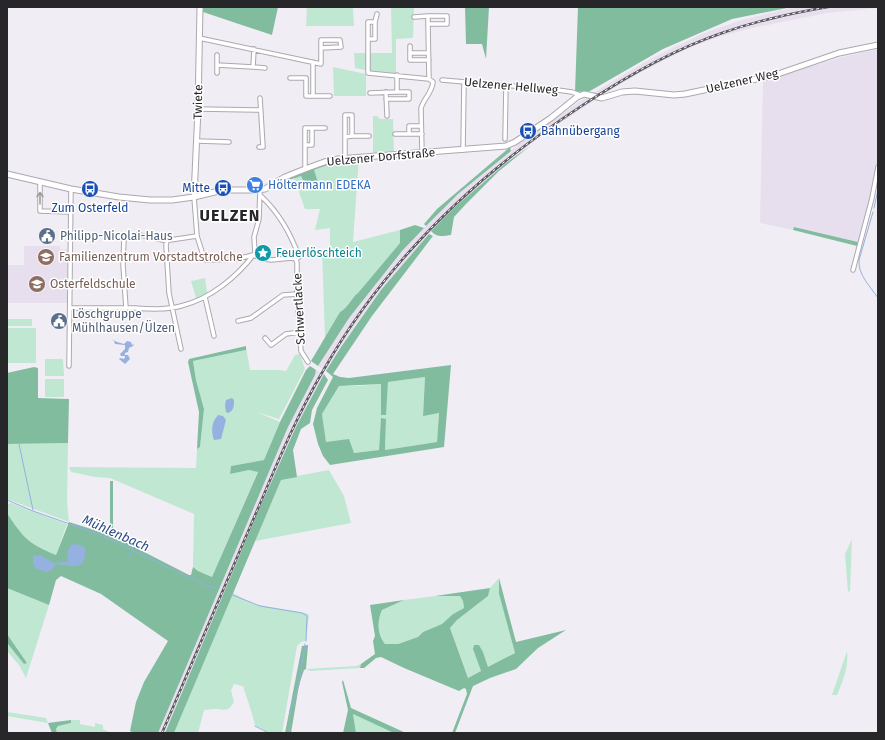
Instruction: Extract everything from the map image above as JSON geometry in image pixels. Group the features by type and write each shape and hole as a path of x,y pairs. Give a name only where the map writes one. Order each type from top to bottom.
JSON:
{"street":[{"name":"Twiete","path":"194,197 197,141 200,7"},
{"path":"375,39 375,22 377,14"},
{"path":"428,16 429,79"},
{"path":"414,17 447,16 448,24 428,24"},
{"path":"375,22 368,22 368,73 429,79 433,82 432,88 421,108 422,153"},
{"path":"199,38 321,64 321,48 321,40 340,40 340,47 321,48"},
{"path":"368,39 382,39"},
{"name":"Uelzener Weg","path":"580,95 586,94 604,98 618,93 643,91 674,95 692,93 775,74 839,54 878,45"},
{"path":"410,46 410,60 429,60"},
{"path":"253,68 254,49"},
{"path":"410,53 428,53"},
{"path":"217,55 217,73"},
{"path":"313,62 313,96"},
{"path":"217,65 265,68"},
{"path":"397,75 397,92"},
{"path":"290,78 313,78"},
{"path":"306,78 306,96 330,96"},
{"name":"Uelzener Hellweg","path":"442,80 565,91 580,95"},
{"path":"463,150 464,82"},
{"path":"505,139 506,85"},
{"path":"370,92 409,92 409,99 386,99"},
{"path":"386,92 387,116"},
{"name":"Uelzener Dorfstraße","path":"7,174 71,189 143,200 172,200 194,197 223,190 260,190 270,187 286,177 327,161 345,158 502,147 512,144 551,118 580,95"},
{"path":"260,98 262,147"},
{"path":"198,108 260,110"},
{"path":"345,158 345,115 352,115 352,136"},
{"path":"409,134 409,126 421,126"},
{"path":"305,169 305,128 325,128"},
{"path":"305,145 312,145 312,128"},
{"path":"395,134 422,134"},
{"path":"345,137 369,136"},
{"path":"197,141 228,142"},
{"path":"853,270 878,167"},
{"path":"40,182 40,211 71,212"},
{"path":"69,366 71,189"},
{"path":"70,308 171,308 191,303 205,297 227,282 253,255 256,249 254,237 259,219 261,196 260,190"},
{"name":"Schwertlacke","path":"261,196 270,205 288,231 299,257 296,259 298,263 297,294 301,350 308,362"},
{"path":"194,197 197,236 206,260 237,259 253,255 271,260 296,259"},
{"path":"126,308 124,237 143,236 167,241 197,236"},
{"path":"167,241 168,279 171,308 181,349"},
{"path":"238,321 251,318 283,295 297,294"},
{"path":"205,297 214,336"},
{"path":"265,338 271,344 286,334 300,332"}],"shaded area":[{"path":"795,7 878,8 827,13 752,28 718,37 689,48 643,71 604,94 542,135 507,162 455,207 429,234 381,290 341,346 326,371 318,366 349,318 402,251 458,194 519,144 580,101 643,63 670,49 709,31 742,20"},
{"path":"878,49 878,160 868,207 858,242 794,227 793,230 760,223 763,80 843,57"},
{"name":"Osterfeldschule","path":"24,246 60,246 60,249 67,249 67,303 7,303 7,265 24,265"},
{"path":"316,370 324,374 296,427 257,514 165,733 158,733 288,427 315,375"}],"green space":[{"path":"200,7 278,7 272,35 200,11"},
{"path":"307,7 353,7 354,26 306,26"},
{"path":"391,7 414,7 413,38 396,39 396,73 355,68 354,53 392,53"},
{"path":"465,7 489,7 486,59 482,44 466,44"},
{"path":"578,7 792,7 732,19 663,49 590,91 575,92"},
{"path":"333,67 366,74 366,96 334,96"},
{"path":"373,116 377,116 380,119 393,119 394,153 373,153"},
{"path":"530,146 499,171 454,217 451,235 438,236 431,231 455,207 506,163"},
{"path":"510,147 511,151 458,194 426,226 424,224 437,209"},
{"path":"359,157 353,242 400,230 400,243 340,312 325,338 322,250 330,248 330,228 315,230 320,209 305,209 294,178 301,175 308,190 314,170 330,164 330,160"},
{"path":"330,160 330,164 314,170 319,186 308,190 301,176 286,181 285,177"},
{"path":"415,225 424,228 402,251 349,318 318,366 311,361 340,312 400,243 400,230"},
{"path":"794,227 858,242 857,246 793,230"},
{"path":"429,234 433,236 372,316 333,374 340,377 349,378 451,365 444,447 330,465 323,456 318,444 313,424 317,408 333,377 326,371 381,290","holes":["425,377 423,416 439,413 437,442 385,450 386,419 381,418 379,450 354,453 349,439 326,442 322,414 339,386 381,384 381,415 386,415 388,382"]},
{"path":"205,278 207,293 196,298 191,281"},
{"path":"7,319 32,319 32,326 7,326"},
{"path":"7,328 36,328 36,363 7,363"},
{"path":"246,346 246,350 193,361 196,380 204,409 200,447 197,449 199,412 188,362 189,359"},
{"path":"246,347 250,370 286,371 295,355 300,354 305,369 279,419 257,412 280,422 264,460 231,466 230,474 249,470 258,471 212,577 198,571 193,567 194,514 110,478 95,477 71,472 69,467 196,468 197,449 200,447 204,409 196,380 193,361 246,350"},
{"path":"45,359 63,359 64,376 45,376"},
{"path":"310,366 316,370 315,375 288,427 158,733 134,733 130,731 136,702 144,682 168,641 101,594 61,576 56,580 49,605 7,588 7,513 27,539 39,547 56,555 69,522 110,535 110,481 113,481 113,536 189,575 191,575 193,567 198,571 212,577 258,472 249,470 230,474 231,466 264,460 280,422 306,370"},
{"path":"34,367 38,368 38,398 69,399 68,443 7,444 7,373"},
{"path":"324,374 328,380 312,410 310,423 301,429 293,450 297,477 281,480 174,733 165,733 257,514 296,427"},
{"path":"425,377 423,415 439,413 437,442 385,450 386,419 381,419 379,450 354,453 326,442 322,414 339,386 381,384 381,415 388,382"},
{"path":"45,379 64,379 64,397 45,397"},
{"path":"68,443 67,502 69,522 7,499 7,444"},
{"path":"329,470 344,496 351,523 255,541 281,479"},
{"path":"11,503 67,524 56,555 38,548 27,541 7,513 7,504"},
{"path":"852,539 850,591 848,592 845,554"},
{"path":"499,578 499,594 515,653 488,668 479,645 474,645 473,649 481,671 468,678 450,628 457,620 488,596 490,588"},
{"path":"499,578 516,642 566,630 538,648 516,669 473,686 455,733 452,733 467,694 466,689 464,688 459,691 381,657 376,658 364,668 360,668 361,664 375,654 373,641 375,636 370,605 404,600 382,610 379,619 379,632 385,644 398,644 418,637 423,632 442,624 453,614 464,608 463,601 460,596 435,596 490,588 488,596 457,620 450,628 468,678 481,671 473,649 474,645 479,645 488,667 515,653 499,594"},
{"path":"7,588 49,605 26,678 19,665 7,651 8,643 24,664 27,663 7,634"},
{"path":"233,593 253,604 306,613 309,615 306,641 301,642 297,646 282,733 270,733 255,725 243,686 234,684 231,690 234,702 232,706 225,710 204,710 198,733 174,733"},
{"path":"435,596 460,596 463,601 464,608 453,614 442,624 423,632 418,637 398,644 385,644 379,632 379,619 382,610 404,600"},
{"path":"7,634 27,663 24,664 8,644 7,645"},
{"path":"308,645 306,669 304,670 299,685 291,733 285,733 302,646"},
{"path":"847,651 847,662 843,679 837,695 832,695"},
{"path":"361,664 360,668 310,671 306,669 356,666"},
{"path":"343,680 351,708 406,733 394,733 353,714 356,733 343,733 348,710 342,682"},
{"path":"7,712 46,718 48,723 7,716"},
{"path":"353,714 394,732 394,733 356,733"},
{"path":"71,720 80,720 80,724 95,727 95,723 103,725 103,729 111,733 57,733 56,729 58,726 71,723"},
{"path":"71,720 71,723 58,726 56,729 57,733 52,733 48,723"}],"water":[{"path":"111,339 124,344 127,341 131,342 132,345 134,344 129,348 128,352 125,353 125,355 128,355 130,359 125,364 119,359 124,359 125,357 121,356 120,354 125,349 125,345 115,344"},
{"path":"232,398 234,400 233,408 228,413 226,412 226,400"},
{"path":"218,415 223,416 226,420 221,439 214,440 212,427"},
{"path":"72,544 80,545 85,548 84,561 81,564 73,566 56,564 53,569 47,572 36,569 33,562 33,556 40,555 54,563 67,562 68,550"}],"waterway":[{"path":"874,208 878,190"},
{"path":"873,212 859,260 859,265 862,275 878,298"},
{"path":"19,444 33,510"},
{"name":"Mühlenbach","path":"7,500 33,511 98,534 207,586 216,588"},
{"path":"129,558 132,551"},
{"path":"230,594 260,606 302,613 307,616 306,641"},
{"path":"289,733 290,710 299,685 305,644"},
{"path":"255,726 269,733"}],"railway":[{"path":"162,733 293,428 312,390 348,331 375,292 405,256 437,222 471,190 507,160 544,132 616,84 650,64 685,47 722,33 774,18 828,7"}],"place":[{"name":"Bahnübergang","path":"528,131"},
{"name":"Höltermann EDEKA","path":"255,185"},
{"name":"Mitte","path":"223,188"},
{"name":"Zum Osterfeld","path":"90,189"},
{"name":"Philipp-Nicolai-Haus","path":"47,236"},
{"name":"Feuerlöschteich","path":"263,253"},
{"name":"Familienzentrum Vorstadtstrolche","path":"46,257"},
{"name":"Osterfeldschule","path":"37,284"},
{"name":"Löschgruppe Mühlhausen/Ülzen","path":"59,321"}],"district":[{"name":"UELZEN","path":"230,215"}]}
